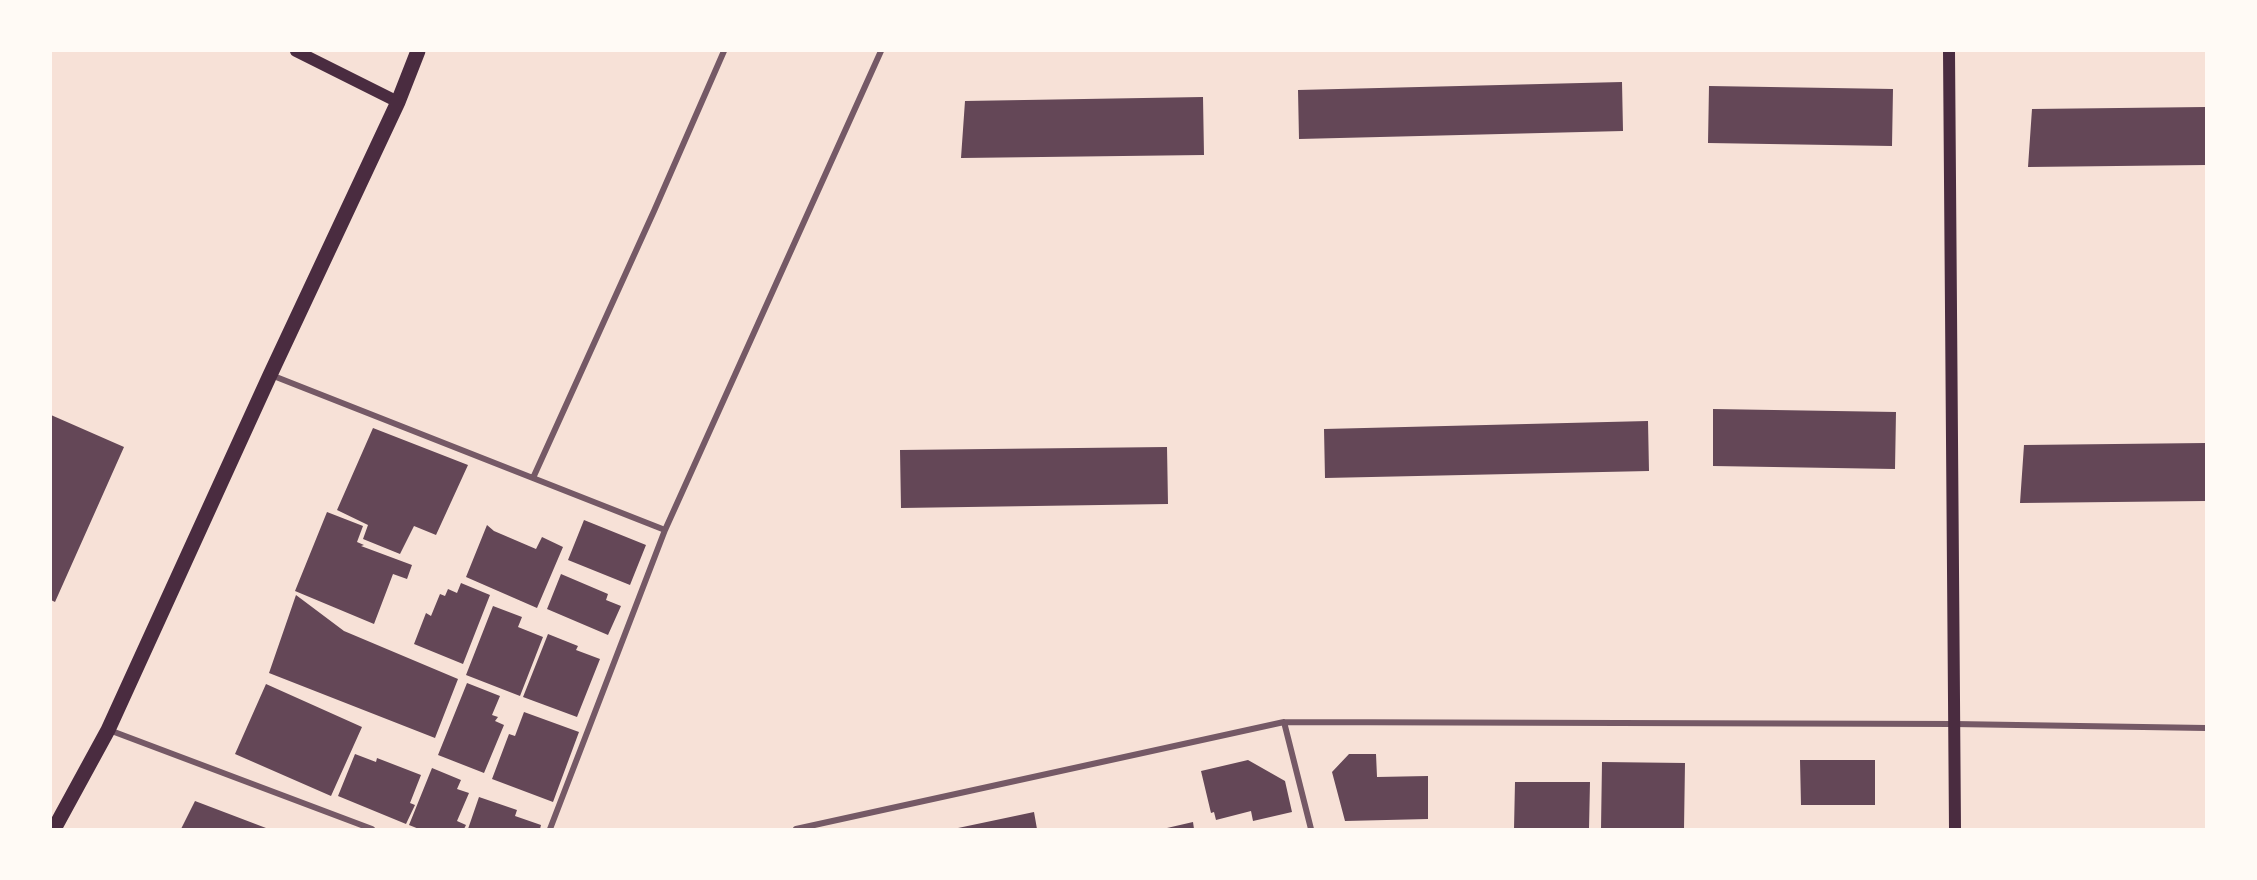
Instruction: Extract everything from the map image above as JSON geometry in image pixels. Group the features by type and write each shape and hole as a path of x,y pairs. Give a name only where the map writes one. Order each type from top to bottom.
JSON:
{"main road":[{"path":"296,51 398,102"},
{"path":"54,829 108,730 398,102 418,51"},
{"path":"1949,51 1955,829"}],"street":[{"path":"533,478 724,51"},
{"path":"550,829 665,530 881,51"},
{"path":"270,375 665,530"},
{"path":"1284,722 1311,829"},
{"path":"796,829 1284,722 1954,724 2206,728"},
{"path":"108,730 372,829"}],"building":[{"path":"1622,82 1623,131 1299,139 1298,90"},
{"path":"1709,86 1893,89 1892,146 1708,143"},
{"path":"1203,97 1204,155 961,158 965,101"},
{"path":"2206,107 2206,165 2028,167 2032,109"},
{"path":"1713,409 1896,412 1895,469 1713,466"},
{"path":"51,415 124,447 55,602 51,600"},
{"path":"1648,421 1649,471 1325,478 1324,429"},
{"path":"373,428 468,465 436,535 414,526 400,554 363,539 368,525 337,510"},
{"path":"2206,443 2206,501 2020,503 2024,445"},
{"path":"1167,447 1168,504 901,508 900,450"},
{"path":"327,512 363,526 357,542 364,545 361,546 412,565 407,579 393,574 374,624 295,591"},
{"path":"584,520 646,545 630,585 568,560"},
{"path":"487,525 494,531 536,549 542,537 563,547 537,608 466,577"},
{"path":"561,574 608,594 606,600 621,606 608,635 547,609"},
{"path":"461,583 490,595 463,664 414,644 426,613 431,616 440,594 445,596 448,589 457,593"},
{"path":"296,595 344,631 458,679 435,738 269,673"},
{"path":"493,606 522,617 518,627 543,637 520,696 466,675"},
{"path":"548,634 578,646 576,650 600,659 577,717 523,697"},
{"path":"467,683 500,696 492,715 498,717 495,721 504,725 484,773 438,755"},
{"path":"266,684 362,727 331,796 235,754"},
{"path":"524,712 579,732 553,802 492,779 509,734 515,736"},
{"path":"355,754 376,762 377,758 421,775 410,803 415,805 406,824 338,796"},
{"path":"1349,754 1376,754 1377,777 1428,776 1428,819 1345,821 1332,772"},
{"path":"1248,760 1285,781 1292,812 1253,821 1251,811 1216,820 1214,812 1211,813 1201,771"},
{"path":"1800,760 1875,760 1875,805 1801,805"},
{"path":"1602,762 1685,763 1684,829 1601,829"},
{"path":"432,768 461,780 457,789 469,793 457,821 466,825 464,829 419,829 409,825"},
{"path":"1515,782 1590,782 1589,829 1514,829"},
{"path":"479,797 517,810 515,816 541,825 540,829 468,829"},
{"path":"195,801 266,828 266,829 181,829"},
{"path":"1034,812 1037,829 958,829 958,828"},
{"path":"1193,822 1194,829 1167,829 1167,828"}]}
